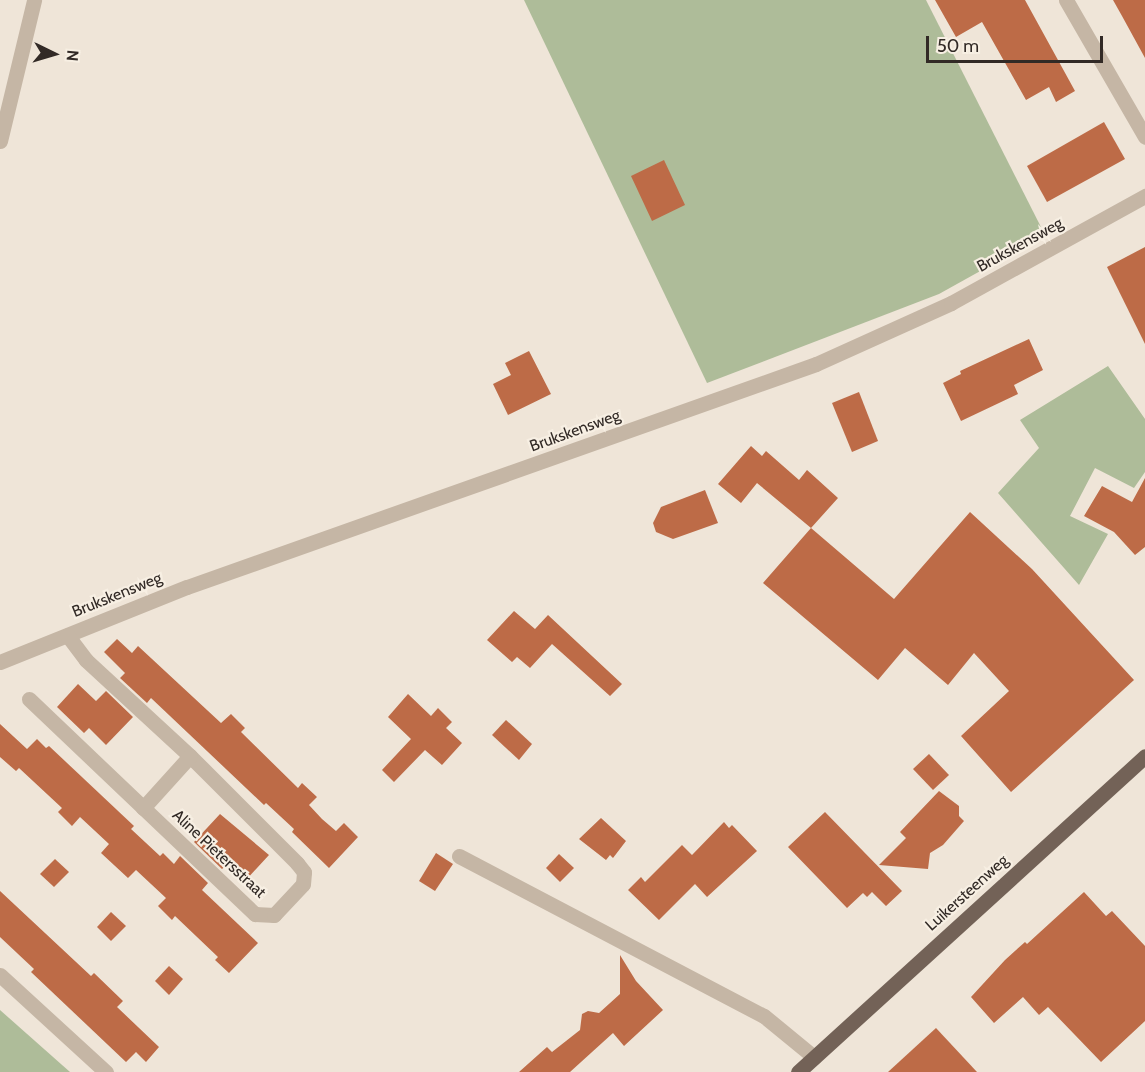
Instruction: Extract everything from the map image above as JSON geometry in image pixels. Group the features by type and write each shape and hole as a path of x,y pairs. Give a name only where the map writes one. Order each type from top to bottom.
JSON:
{"main road":[{"name":"Luikersteenweg","path":"798,1072 1145,756"}],"street":[{"path":"0,141 34,0"},
{"path":"1066,0 1145,137"},
{"name":"Brukskensweg","path":"0,662 187,587 816,364 951,303 1145,196"},
{"name":"Aline Pietersstraat","path":"29,699 255,914 274,915 303,884 304,872 297,863 190,756 86,660 68,635"},
{"path":"143,808 190,756"},
{"path":"459,856 764,1016 814,1057"},
{"path":"0,975 106,1072"}],"green space":[{"path":"524,0 926,0 1045,235 939,294 707,383"},
{"path":"1108,366 1145,419 1145,472 1134,488 1095,468 1070,516 1108,534 1079,585 998,493 1039,448 1020,420"},
{"path":"0,1010 70,1072 0,1072"}],"building":[{"path":"935,0 1025,0 1075,91 1056,102 1049,87 1026,100 982,22 956,37"},
{"path":"1113,0 1145,0 1145,58 1122,16"},
{"path":"1104,122 1125,159 1047,202 1027,166"},
{"path":"664,160 685,205 652,221 631,176"},
{"path":"1145,247 1145,344 1107,267"},
{"path":"1029,339 1043,370 1014,385 1018,394 961,421 943,383 961,374 960,371"},
{"path":"529,351 551,394 508,415 493,384 511,375 505,363"},
{"path":"859,392 878,441 852,452 832,403"},
{"path":"751,446 762,456 766,451 799,480 807,470 838,498 811,528 757,483 741,503 718,484"},
{"path":"1145,478 1145,547 1135,555 1114,532 1084,516 1102,486 1132,502"},
{"path":"705,490 718,523 673,539 656,532 653,523 661,507"},
{"path":"970,512 1032,569 1134,680 1011,792 961,736 1009,691 974,653 948,685 905,648 878,680 763,583 811,528 894,599"},
{"path":"514,611 535,629 548,615 622,684 610,696 552,644 530,668 517,657 512,662 487,640"},
{"path":"117,639 132,653 138,646 221,723 231,714 245,728 241,732 298,788 302,783 317,797 309,805 322,819 336,831 344,823 358,837 329,868 292,832 294,829 266,803 264,805 151,698 147,703 120,678 125,673 104,652"},
{"path":"78,684 96,701 106,691 133,717 106,745 89,728 84,733 57,707"},
{"path":"408,694 431,716 438,708 452,722 446,728 462,743 442,765 425,750 394,782 382,770 411,739 388,717"},
{"path":"506,720 532,744 519,760 492,735"},
{"path":"0,724 27,749 37,739 46,748 49,746 134,826 131,829 160,856 163,853 174,864 180,856 208,883 202,890 258,943 229,973 215,960 218,957 175,916 172,920 158,906 166,898 136,870 128,878 101,853 109,844 80,817 72,826 58,812 62,808 19,768 16,771 0,757"},
{"path":"929,754 949,775 933,790 913,769"},
{"path":"939,791 959,806 959,816 964,821 943,845 930,853 928,869 879,865 906,838 900,832"},
{"path":"825,812 902,891 886,906 872,892 867,897 863,893 847,908 788,847"},
{"path":"220,814 269,855 245,881 227,864 222,869 194,842"},
{"path":"601,818 626,841 613,858 610,855 606,860 579,839"},
{"path":"724,822 729,828 732,825 757,851 707,897 695,884 659,920 628,890 641,877 645,882 682,845 692,855"},
{"path":"436,853 453,864 435,891 419,881"},
{"path":"559,854 574,868 560,882 546,868"},
{"path":"55,859 69,872 54,887 40,874"},
{"path":"0,891 91,976 94,973 123,1001 117,1007 159,1047 146,1062 136,1052 126,1062 31,972 34,969 0,937"},
{"path":"1084,892 1106,916 1112,911 1145,946 1145,1021 1101,1062 1048,1007 1039,1015 1023,997 994,1023 971,997 1005,960 1025,942 1027,944"},
{"path":"111,912 126,926 111,941 97,927"},
{"path":"620,955 636,981 663,1010 624,1046 613,1033 570,1072 519,1072 547,1047 552,1052 580,1030 582,1014 588,1011 599,1013 620,994"},
{"path":"169,966 183,979 169,995 155,981"},
{"path":"936,1028 977,1072 888,1072"}]}
